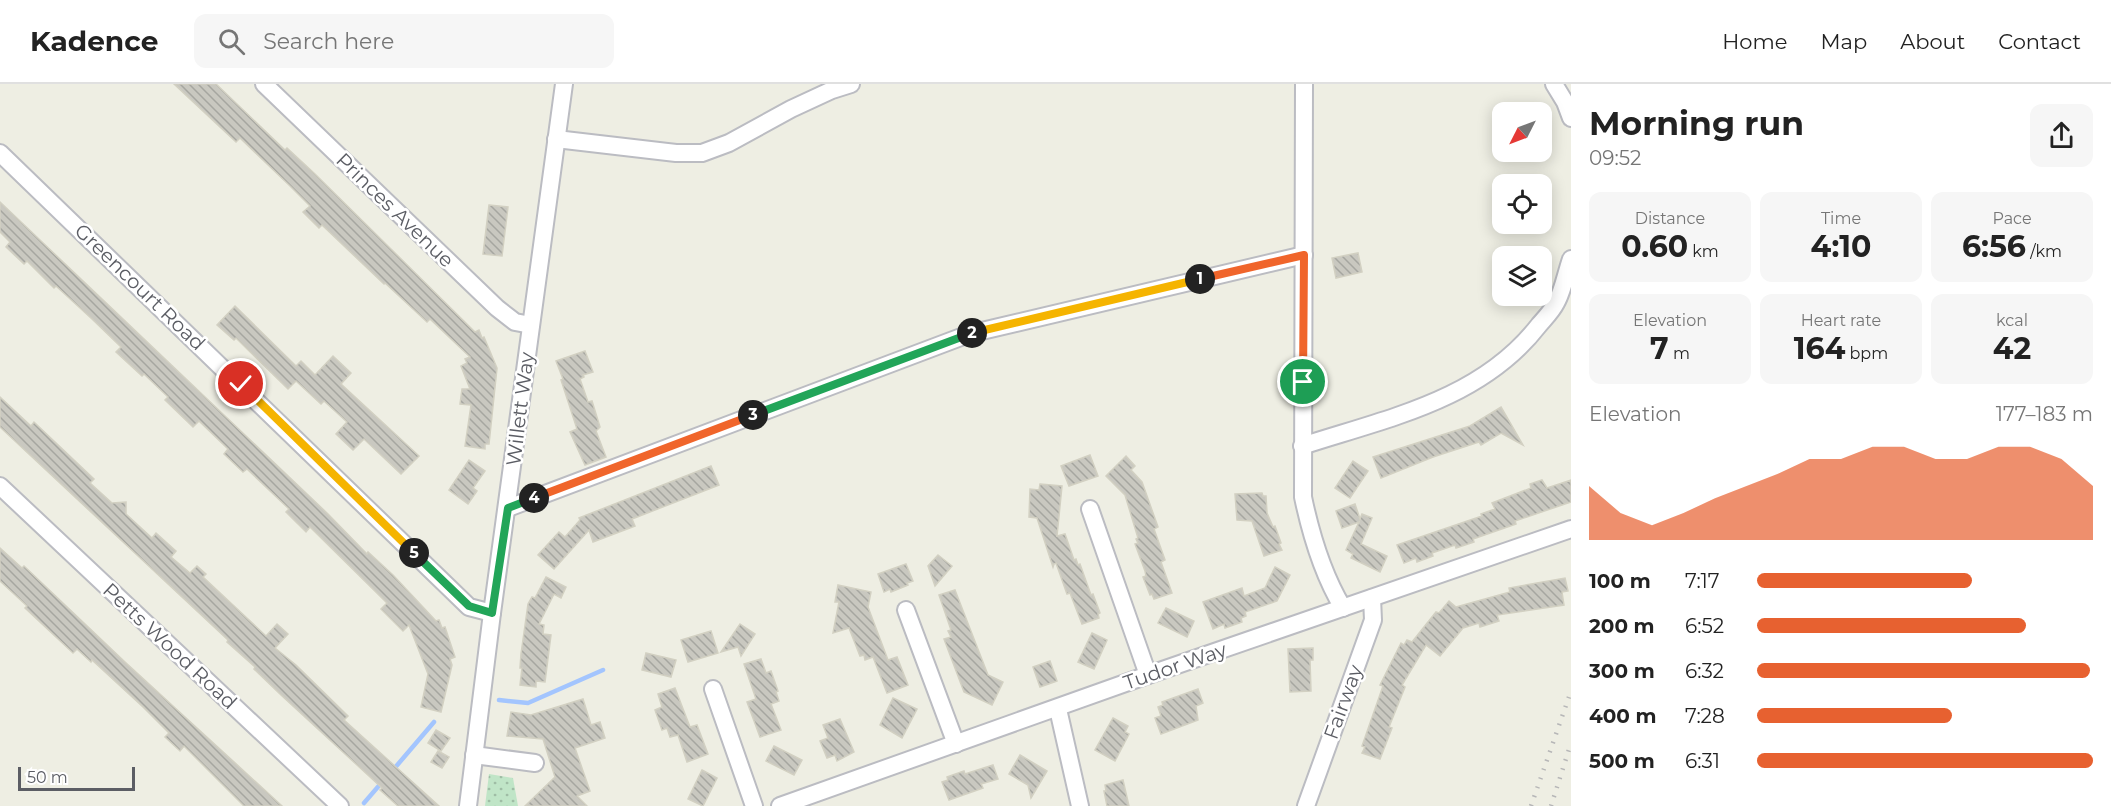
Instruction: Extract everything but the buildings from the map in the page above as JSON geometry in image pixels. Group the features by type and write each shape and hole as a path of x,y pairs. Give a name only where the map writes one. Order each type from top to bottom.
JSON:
{"street":[{"name":"Princes Avenue","path":"264,84 496,308 515,322 531,325"},
{"name":"Willett Way","path":"468,806 564,84"},
{"path":"556,138 676,153 702,153 729,143 791,109 832,90 851,84"},
{"path":"1304,84 1303,497 1308,522 1331,588 1343,608"},
{"path":"1554,84 1571,118"},
{"name":"Greencourt Road","path":"0,153 469,606 492,613"},
{"path":"508,508 969,334 1304,255"},
{"path":"1302,446 1425,406 1468,387 1503,364 1532,335 1557,302 1571,260"},
{"name":"Petts Wood Road","path":"0,486 340,806"},
{"path":"1090,509 1148,675"},
{"name":"Tudor Way","path":"780,806 1058,709 1148,675 1571,529"},
{"name":"Fairway","path":"1306,806 1373,620 1372,598"},
{"path":"906,610 956,744"},
{"path":"713,689 754,806"},
{"path":"1058,709 1080,806"},
{"path":"474,755 535,763"}],"green space":[{"path":"489,774 513,778 518,806 485,806"}],"waterway":[{"path":"499,700 528,703 603,670"},
{"path":"393,770 434,722"},
{"path":"364,803 383,781"}],"railway":[{"path":"1531,806 1571,691"},
{"path":"1551,806 1571,743"}],"route":[{"path":"241,384 469,606 492,613 508,508 969,334 1304,255 1303,382"}]}
